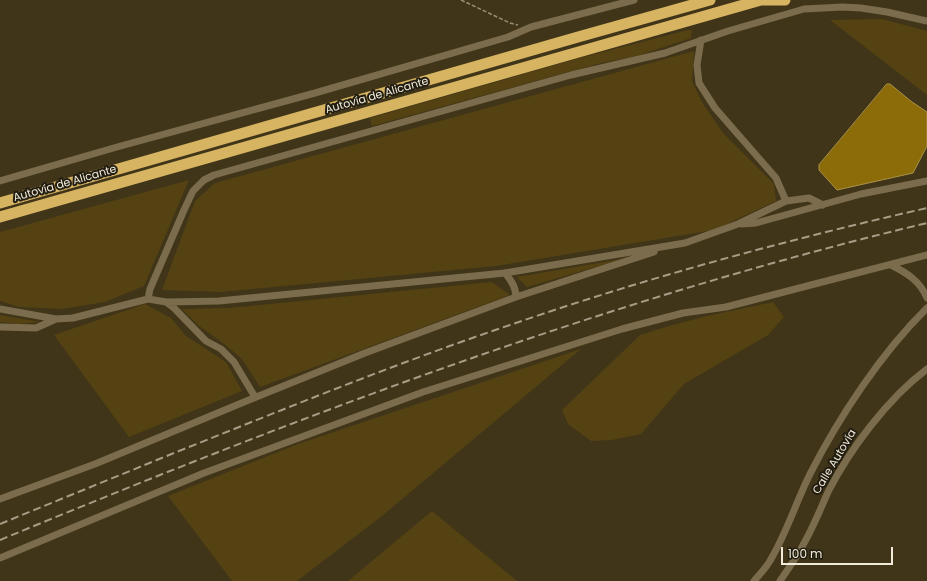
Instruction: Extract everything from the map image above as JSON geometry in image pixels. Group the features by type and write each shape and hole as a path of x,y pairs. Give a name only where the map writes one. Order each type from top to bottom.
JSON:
{"highway":[{"path":"678,9 692,0"},
{"name":"Autovía de Alicante","path":"0,203 710,0"},
{"name":"Autovía de Alicante","path":"0,217 760,0 785,0"}],"street":[{"path":"0,181 406,67 486,42 508,37 531,27 634,0"},
{"path":"148,299 150,288 193,191 204,180 214,175 571,75 665,53 701,40 804,10 823,7 843,7 887,12 927,21"},
{"path":"701,40 697,65 699,83 715,108 776,178 786,201"},
{"path":"738,224 756,223 861,194 927,181"},
{"path":"0,499 95,464 365,353 516,297 738,224 786,201 809,198 823,205"},
{"path":"0,309 56,319 73,318 148,299 166,302 226,300 505,273 682,243"},
{"path":"0,558 204,473 423,392 622,329 683,313 726,307 927,255"},
{"path":"891,264 916,280 927,298"},
{"path":"505,273 512,282 516,292 516,297"},
{"path":"166,302 174,308 206,341 221,349 234,362 255,397"},
{"path":"754,581 771,560 810,474 842,419 870,376 914,321 927,308"},
{"path":"0,327 36,328 56,319"},
{"name":"Calle Autovía","path":"780,581 803,545 829,491 849,457 868,430 890,404 927,369"}],"path":[{"path":"461,0 510,23 531,27"}],"shaded area":[{"path":"882,19 927,31 927,95 830,20"},
{"path":"692,30 691,38 637,56 601,63 372,126 370,118 576,59"},
{"path":"694,51 692,81 702,102 723,133 774,184 776,201 714,230 496,266 221,292 162,290 195,201 215,183"},
{"path":"887,84 890,84 927,112 927,146 913,173 837,190 819,170 819,165"},
{"path":"189,180 144,286 105,302 62,309 19,307 0,301 0,232"},
{"path":"627,258 527,287 517,277"},
{"path":"492,282 510,295 260,387 242,359 199,326 182,309 229,308"},
{"path":"773,302 784,317 768,335 684,384 641,434 612,440 591,441 568,424 562,410 640,335 707,316"},
{"path":"145,304 171,318 186,336 226,362 242,391 129,437 54,335"},
{"path":"0,315 40,322 17,324 0,322"},
{"path":"581,349 382,516 297,581 232,581 168,496 298,444"},
{"path":"432,511 517,581 348,581"}],"railway":[{"path":"0,524 338,388 424,355 510,325 613,291 717,261 821,233 927,208"},
{"path":"0,540 228,448 458,363 690,287 808,253 927,223"}]}
